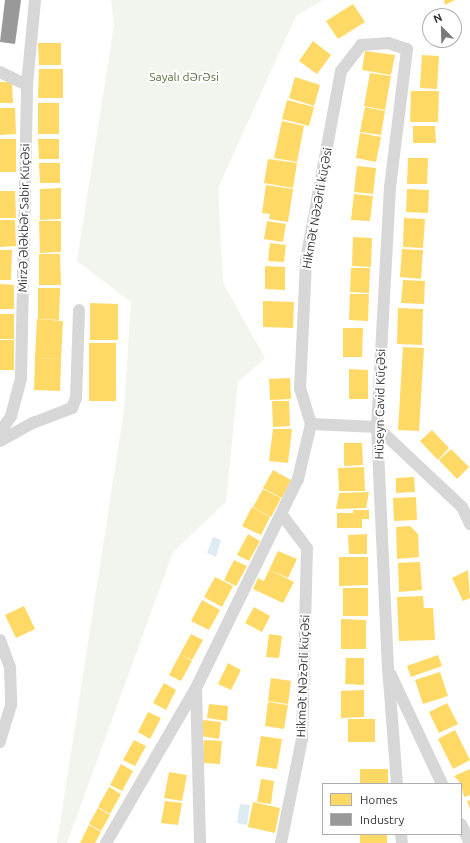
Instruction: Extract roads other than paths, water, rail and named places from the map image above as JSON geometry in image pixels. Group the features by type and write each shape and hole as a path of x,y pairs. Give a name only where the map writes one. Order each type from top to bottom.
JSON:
{"street":[{"name":"Mirzə Ələkbər Sabir Küçəsi","path":"0,432 11,416 21,378 27,85 35,0"},
{"name":"Hikmət Nəzərli küçəsi","path":"311,424 300,389 306,260 341,71 361,45 388,43 407,49"},
{"name":"Hüseyn Cavid Küçəsi","path":"397,783 388,667 377,427 390,187 407,49"},
{"path":"0,72 27,85"},
{"path":"0,441 33,423 72,408 76,398 79,310"},
{"path":"106,843 196,688 283,516 298,479 311,424 377,427 462,506 470,524"},
{"name":"Hikmət Nəzərli küçəsi","path":"281,843 302,739 307,548 283,516"},
{"path":"0,640 10,668 11,705 0,742"},
{"path":"388,667 442,783"},
{"path":"196,688 200,843"},
{"path":"462,826 470,843"}],"park label":[{"name":"Sayalı dərəsi","path":"184,77"}]}
